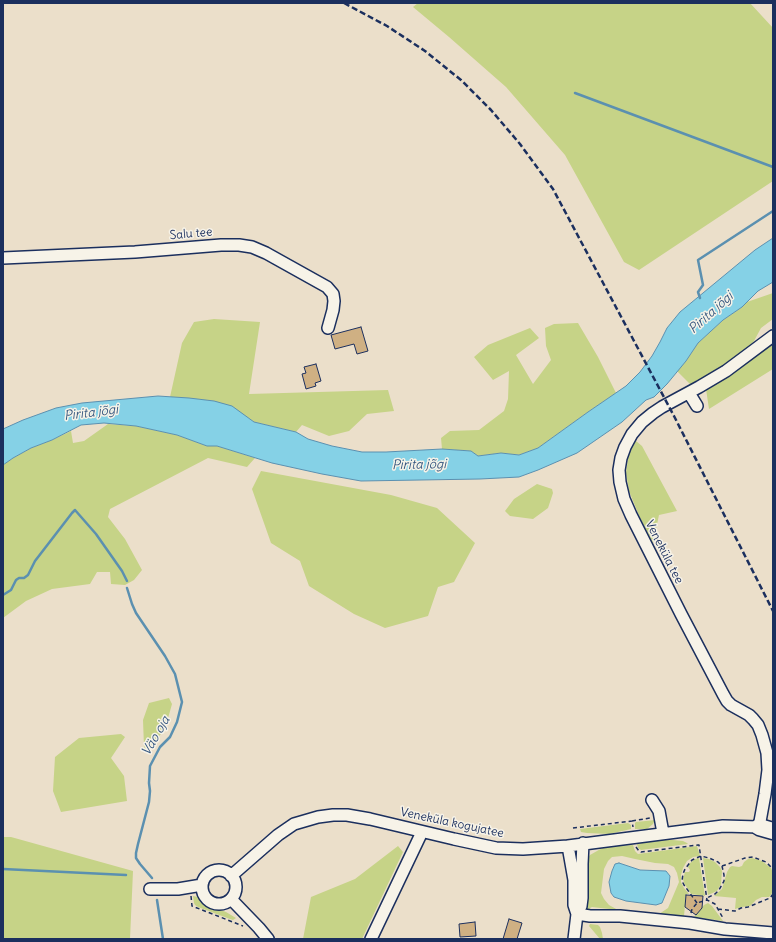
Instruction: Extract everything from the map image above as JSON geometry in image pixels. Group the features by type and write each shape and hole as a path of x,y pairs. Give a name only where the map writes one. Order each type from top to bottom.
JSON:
{"street":[{"name":"Salu tee","path":"3,258 135,252 221,244 252,247 266,253 327,287 333,294 334,301 328,328"},
{"name":"Veneküla tee","path":"766,829 765,794 768,770 767,753 758,725 748,714 727,701 723,694 631,516 624,499 619,470 625,447 632,434 642,422 662,407 726,371 773,336"},
{"path":"689,393 697,406"},
{"path":"652,800 659,811 663,833"},
{"name":"Veneküla kogujatee","path":"231,876 278,835 294,824 318,817 333,815 347,815 370,819 496,848 523,849 568,846 723,826 750,826 766,829"},
{"path":"371,939 422,832"},
{"path":"574,939 577,914 581,906 582,898 583,844"},
{"path":"568,846 574,880 574,905 577,914"},
{"path":"216,870 222,870 231,876 235,885 235,890 231,899 222,904 216,904 207,899 202,890 202,885 207,875 216,870"},
{"path":"150,890 178,889 202,885"},
{"path":"231,899 268,939"},
{"path":"577,914 590,916 620,916 773,933"}],"path":[{"path":"573,828 660,817"},
{"path":"632,821 634,837 637,849 639,851 642,852 698,845 700,847 707,899"},
{"path":"690,923 692,909 696,903 715,894 722,887 724,881 722,866 718,862 704,856 692,860 688,864 683,874 682,881 696,903"},
{"path":"722,866 745,858 753,857 766,862 773,869"},
{"path":"718,909 735,911 770,898 773,894"},
{"path":"191,896 192,906 244,926"},
{"path":"707,899 715,904 726,923"}],"green space":[{"path":"418,3 750,3 773,28 773,181 639,270 624,262 565,155 506,87 413,7"},
{"path":"773,293 773,319 761,328 754,341 746,350 706,379 691,385 677,371 698,343 723,320 747,302"},
{"path":"214,319 260,322 249,394 388,390 394,411 367,414 349,431 329,436 302,425 296,432 254,422 214,401 170,397 182,343 194,322"},
{"path":"578,323 598,357 616,393 538,448 519,455 501,453 478,456 471,451 442,449 441,438 450,431 479,430 504,411 508,399 509,371 493,380 474,357 488,345 530,328 539,338 516,355 533,384 551,360 546,346 545,328 554,324"},
{"path":"773,342 773,369 709,409 706,389"},
{"path":"108,424 136,426 177,435 207,446 217,446 255,458 247,467 208,458 110,509 108,517 125,539 142,570 134,580 125,585 111,584 110,572 97,572 90,584 52,589 26,601 3,618 3,465 31,448 71,431 73,443 84,441"},
{"path":"636,441 642,446 677,511 659,515 653,543 640,518 629,491 626,473 629,451"},
{"path":"261,471 391,495 437,508 475,543 454,582 438,587 428,616 385,628 354,614 309,586 300,561 271,543 252,489"},
{"path":"537,484 552,489 553,493 548,508 533,519 510,516 505,511 514,499"},
{"path":"169,698 172,704 165,729 147,751 144,747 143,720 149,703"},
{"path":"121,734 125,737 111,758 124,776 127,801 61,812 53,791 55,757 79,738"},
{"path":"655,820 647,829 635,829 636,822"},
{"path":"628,823 631,825 631,829 609,834 581,832 580,829"},
{"path":"3,837 11,837 133,871 130,939 3,939"},
{"path":"662,839 683,841 688,844 641,850 638,848 637,844"},
{"path":"633,845 638,854 697,846 700,856 693,857 687,861 681,875 681,882 689,894 686,894 684,916 659,914 668,908 679,882 674,867 668,864 655,863 622,856 612,857 608,861 604,869 601,893 609,905 618,910 592,907 589,910 584,908 587,859 590,855 604,847"},
{"path":"398,846 403,852 362,939 303,939 311,897 355,879"},
{"path":"699,858 705,896 691,894 683,879 685,872 689,872 690,870 688,867 689,864 695,859"},
{"path":"703,858 715,862 722,871 721,884 717,891 708,895"},
{"path":"752,858 762,861 771,868 773,873 773,891 769,897 762,897 750,906 735,909 736,898 714,896 722,889 730,867 742,866 744,862"},
{"path":"193,896 198,897 212,907 226,912 236,918 233,920 198,907 194,903"},
{"path":"708,903 723,921 694,917 704,905"},
{"path":"590,924 598,925 600,927 603,939 600,939 589,926"}],"water":[{"name":"Pirita jõgi","path":"773,238 773,282 758,291 742,307 723,320 698,343 686,361 654,397 646,400 622,422 577,453 519,477 361,481 272,463 217,446 207,446 177,435 136,426 104,423 81,425 52,440 31,448 3,465 3,429 23,420 56,408 82,403 158,396 214,401 232,406 254,422 296,432 308,439 332,446 362,452 442,449 471,451 478,456 501,453 519,455 538,448 626,386 640,372 652,356 667,328 680,312 755,250"},
{"path":"619,863 640,870 666,871 670,876 669,886 662,903 656,905 626,901 614,897 611,893 609,882 615,864"}],"building":[{"path":"361,327 368,351 357,354 354,344 335,349 331,335"},
{"path":"316,364 321,381 315,383 316,386 306,389 302,374 306,373 304,367"},
{"path":"686,895 703,896 702,908 696,915 685,907"},
{"path":"509,919 522,923 517,939 503,939"},
{"path":"475,922 476,936 460,937 459,924"}],"waterway":[{"path":"575,93 773,167"},
{"path":"700,298 698,292 703,285 698,260 773,211"},
{"name":"Väo oja","path":"3,595 11,590 16,580 19,578 24,578 28,575 35,561 75,510 96,534 122,571 127,581"},
{"name":"Väo oja","path":"127,588 136,613 165,656 175,674 182,702 177,722 170,737 160,747 150,766 149,802 138,844 136,858 152,878"},
{"path":"3,869 126,875"},
{"name":"Väo oja","path":"157,900 163,939"}],"railway":[{"path":"344,3 387,26 425,51 461,80 491,110 520,144 553,189 674,416 773,611"}]}
